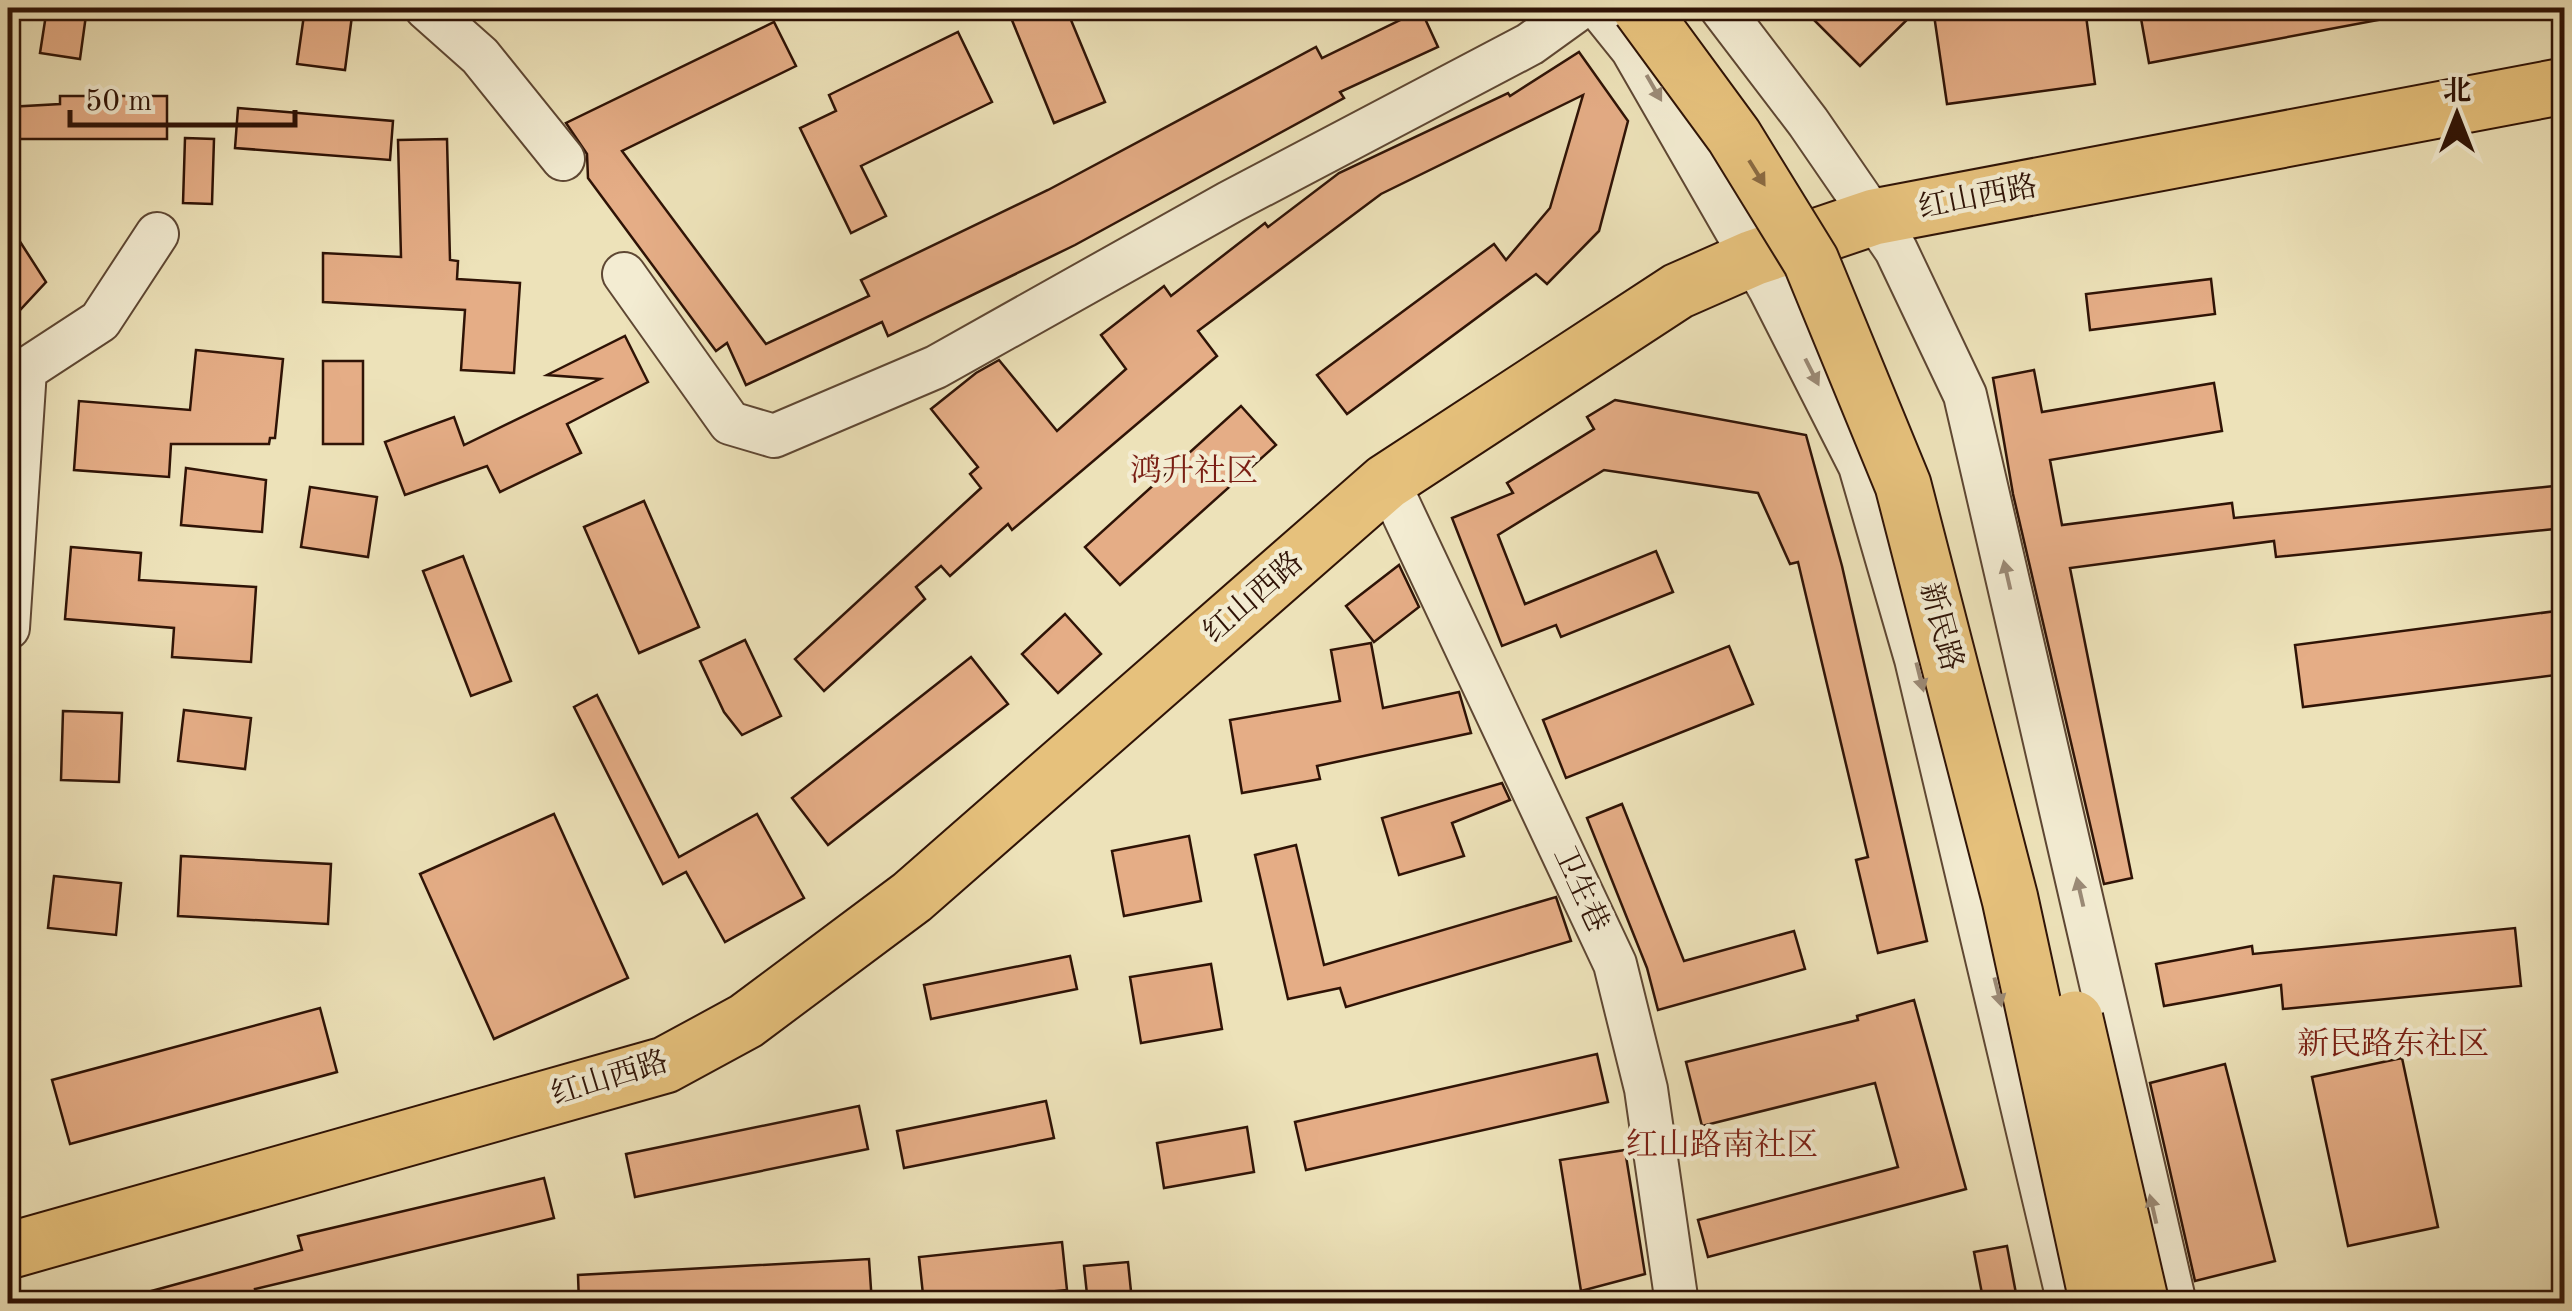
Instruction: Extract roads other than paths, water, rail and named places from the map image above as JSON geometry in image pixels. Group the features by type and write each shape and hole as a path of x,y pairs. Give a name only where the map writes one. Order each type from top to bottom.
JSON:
{"main road":[{"name":"新民路","path":"1640,8 1734,136 1811,261 1903,485 2010,899 2098,1304"},
{"name":"新民路","path":"1687,8 1766,114 1839,247 1933,465 2052,923 2140,1304"},
{"name":"红山西路","path":"8,1251 665,1065 746,1021 912,898 1386,482 1678,291 1762,274 1885,234 2564,86"},
{"name":"红山西路","path":"1885,234 2564,119"},
{"name":"红山西路","path":"8,1269 674,1078 749,1044 934,916 1137,741 1398,504 1762,274"}],"street":[{"path":"426,8 480,56 563,159"},
{"path":"624,274 730,423 774,436 936,367 1230,202 1530,44 1580,8"},
{"path":"1599,8 1632,49 1762,274 1860,466 1916,659 2070,1304"},
{"path":"1721,8 1808,122 1885,234 1965,395 2175,1304"},
{"path":"8,628 25,370 100,320 156,234"},
{"name":"卫生巷","path":"1398,504 1615,964 1646,1089 1677,1304"}],"district":[{"name":"鸿升社区","path":"1194,473"},
{"name":"新民路东社区","path":"2393,1046"},
{"name":"红山路南社区","path":"1722,1147"}]}
